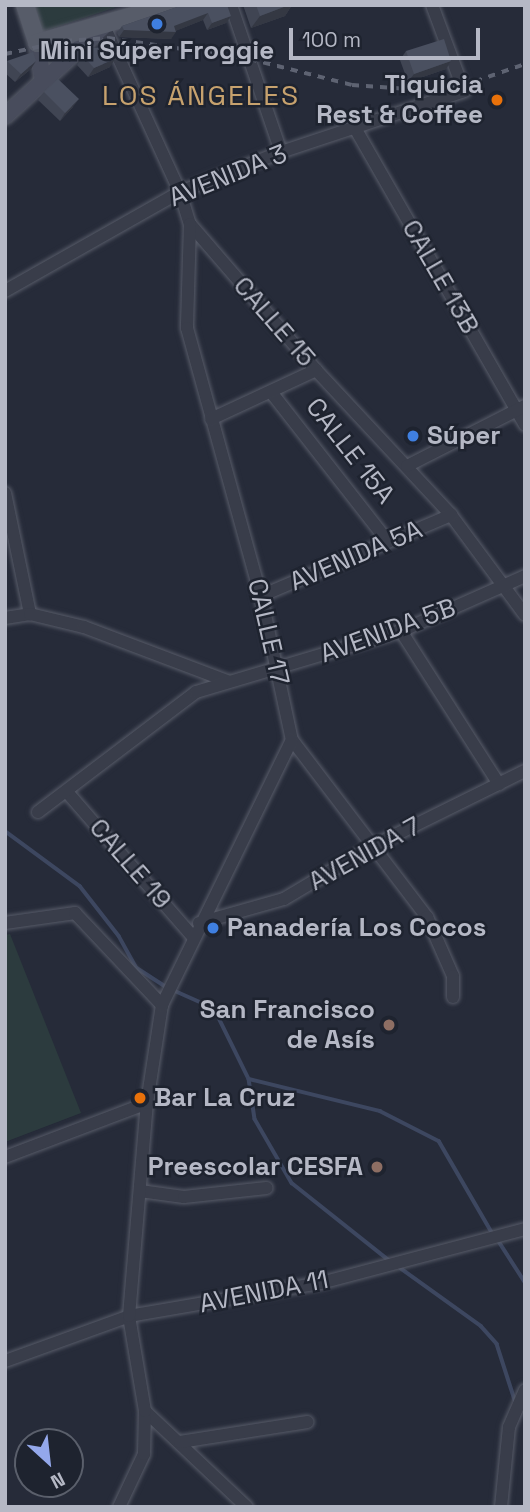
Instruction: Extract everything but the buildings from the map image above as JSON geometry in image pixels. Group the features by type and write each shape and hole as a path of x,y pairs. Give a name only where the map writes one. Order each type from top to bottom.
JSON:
{"main road":[{"path":"25,5 37,43 43,80"},
{"path":"37,43 171,5"},
{"path":"5,116 104,26"}],"street":[{"path":"232,5 281,152"},
{"name":"AVENIDA 3","path":"5,291 180,192 281,152 464,91 432,5"},
{"name":"CALLE 15","path":"104,26 180,192 190,224 316,370 451,515 525,615"},
{"name":"CALLE 13B","path":"355,128 520,408 525,425"},
{"name":"CALLE 17","path":"190,224 187,328 261,596 292,740 427,917 453,976 453,997"},
{"path":"189,257 212,250"},
{"path":"211,419 316,370"},
{"name":"CALLE 15A","path":"271,392 387,542"},
{"path":"407,466 520,408"},
{"path":"5,493 30,614"},
{"name":"AVENIDA 5A","path":"261,596 451,515"},
{"name":"AVENIDA 5B","path":"38,812 196,692 227,681 278,670 401,631 525,576"},
{"path":"5,618 30,614 84,627 227,681"},
{"path":"401,631 499,784"},
{"path":"119,1507 144,1454 145,1411 129,1316 147,1103 162,1005 199,923 292,740"},
{"name":"AVENIDA 7","path":"199,923 284,898 373,846 525,771"},
{"name":"CALLE 19","path":"67,792 193,937"},
{"path":"5,923 75,913 162,1005"},
{"path":"5,1157 147,1103"},
{"path":"140,1191 184,1197 267,1188"},
{"name":"AVENIDA 11","path":"5,1361 129,1316 321,1283 525,1229"},
{"path":"501,1507 509,1427 524,1395"},
{"path":"145,1411 247,1507"},
{"path":"180,1442 307,1422"}],"shaded area":[{"path":"33,5 122,5 42,32"},
{"path":"10,934 81,1113 5,1142 5,935"}],"waterway":[{"path":"5,831 80,886 119,936 137,968 166,987"},
{"path":"173,990 207,1005 219,1018 249,1079 255,1119 292,1183 390,1261"},
{"path":"249,1079 380,1111 439,1141 493,1234"},
{"path":"498,1240 525,1282"},
{"path":"399,1267 481,1326 497,1344 515,1400"}],"railway":[{"path":"5,54 65,41 108,38 250,59 352,85 423,90 462,86 525,64"}],"place":[{"name":"Mini Súper Froggie","path":"157,24"},
{"name":"Tiquicia Rest & Coffee","path":"497,100"},
{"name":"Súper","path":"413,436"},
{"name":"Panadería Los Cocos","path":"213,928"},
{"name":"San Francisco de Asís","path":"389,1025"},
{"name":"Bar La Cruz","path":"140,1098"},
{"name":"Preescolar CESFA","path":"377,1167"}],"district":[{"name":"LOS ÁNGELES","path":"201,95"}]}
